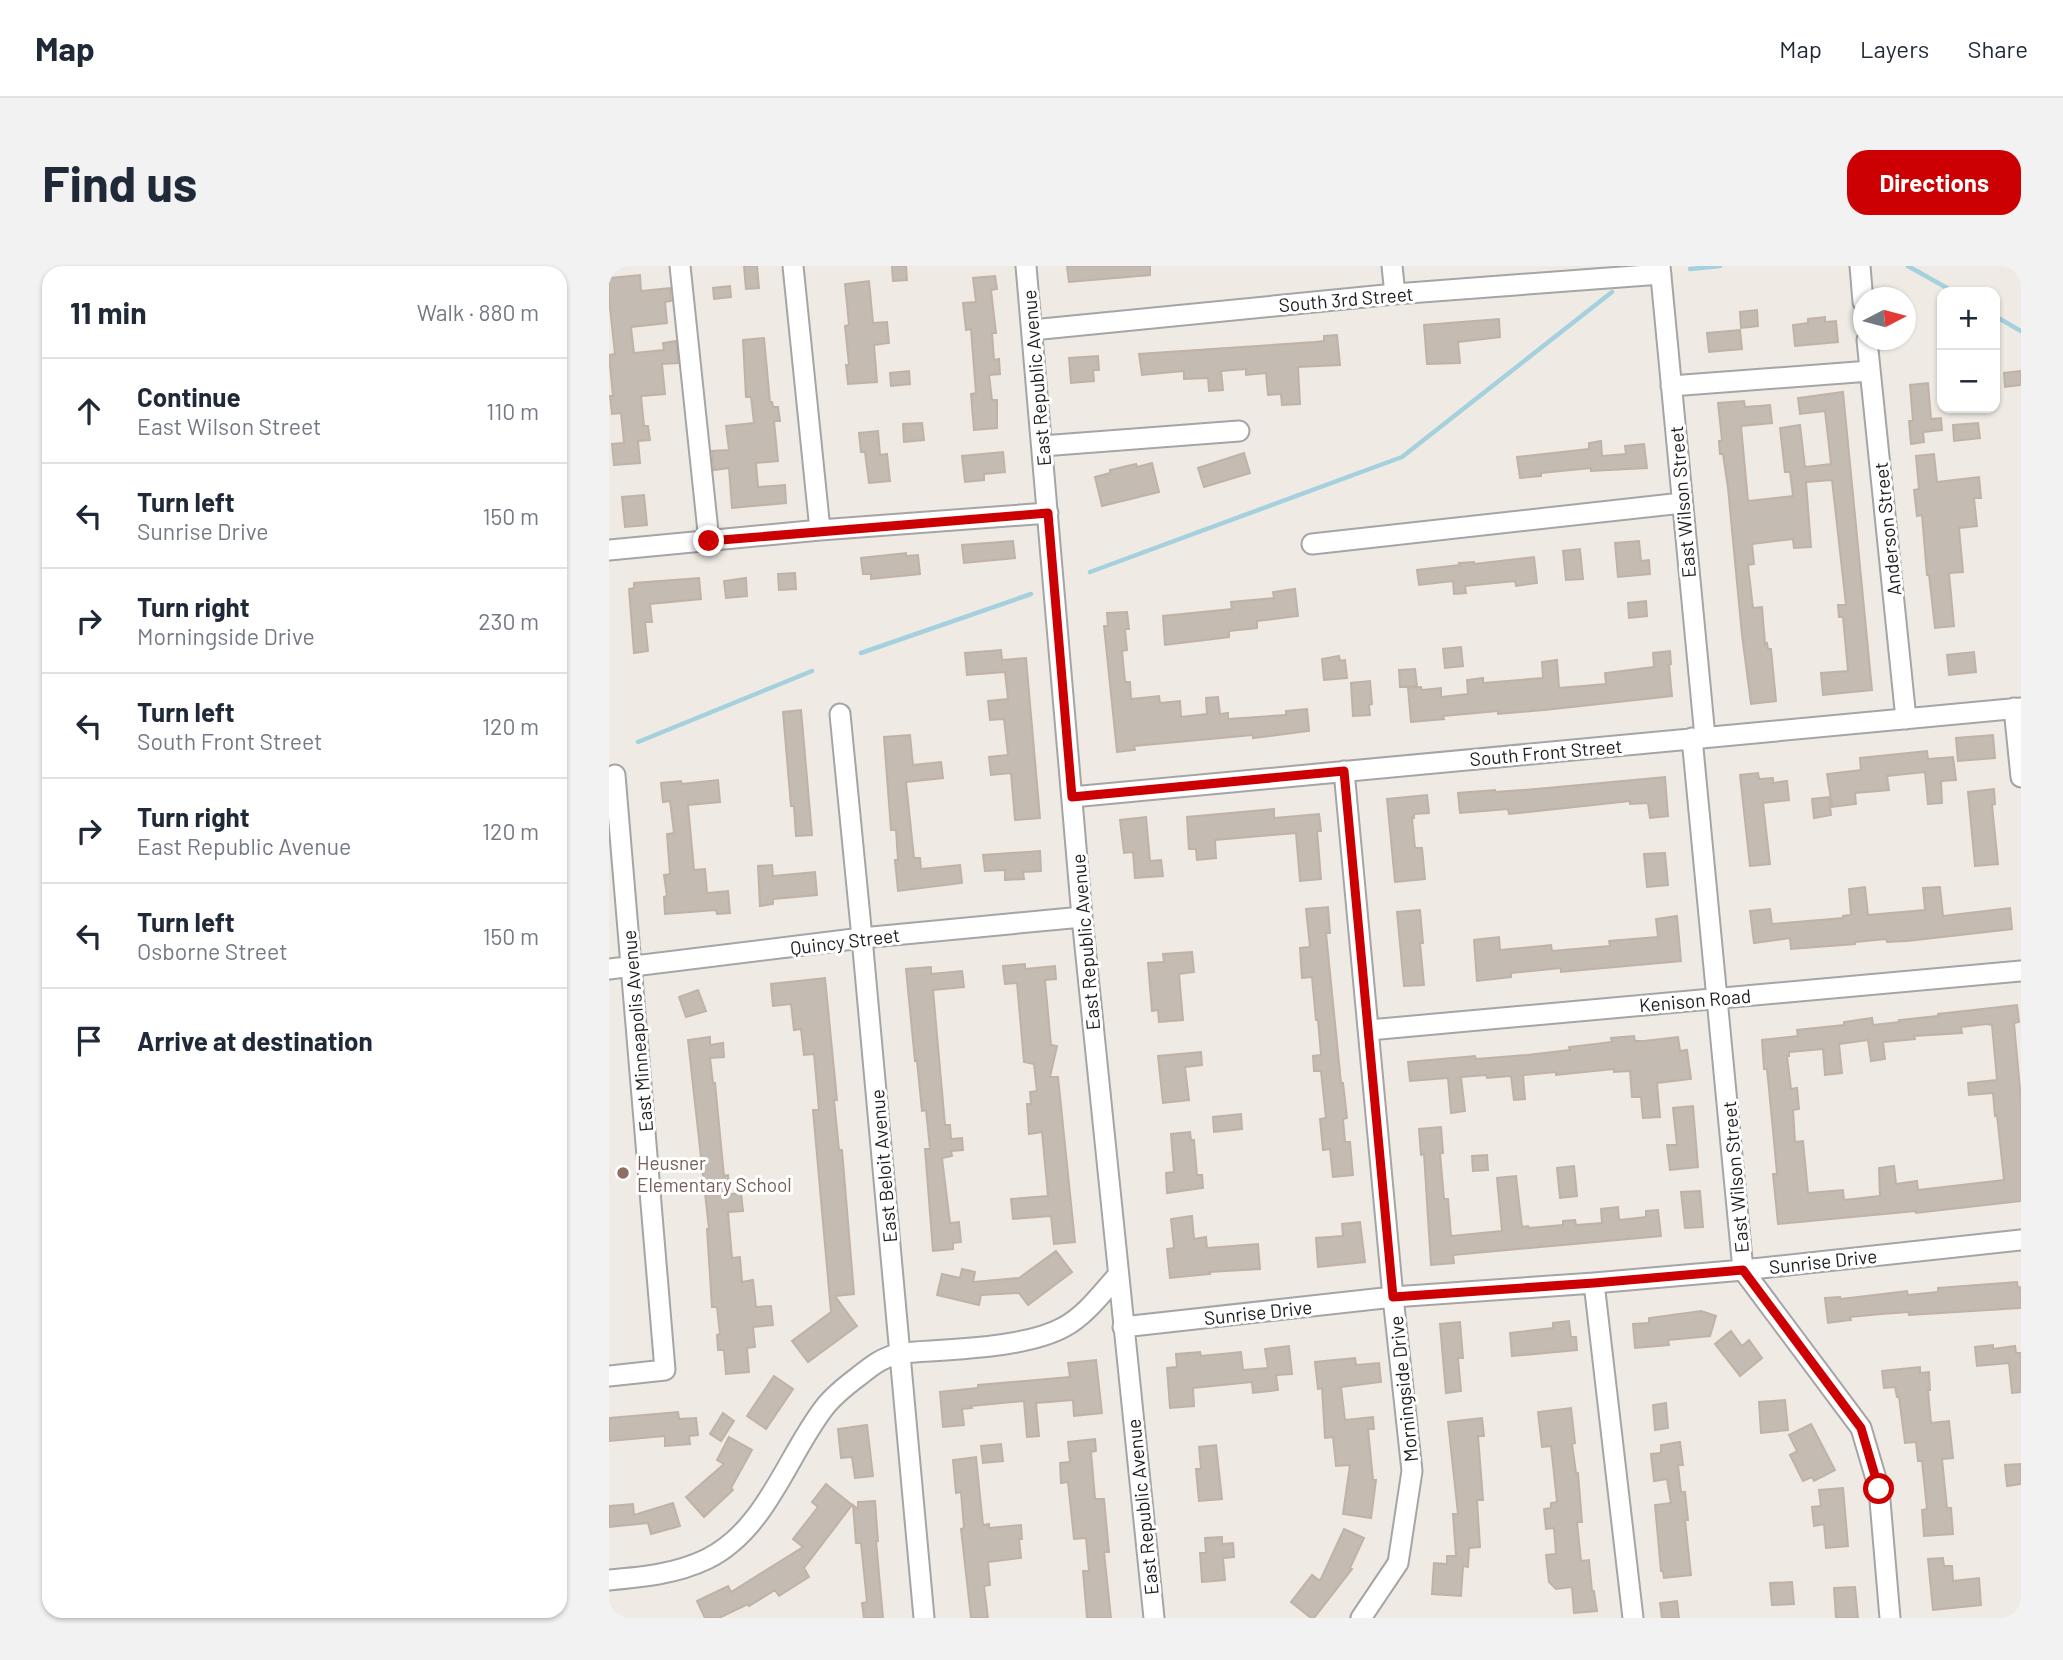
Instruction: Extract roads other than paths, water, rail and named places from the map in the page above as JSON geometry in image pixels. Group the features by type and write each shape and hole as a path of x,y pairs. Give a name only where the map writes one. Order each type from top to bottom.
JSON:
{"street":[{"path":"680,266 709,541"},
{"path":"793,266 820,530"},
{"name":"East Republic Avenue","path":"1026,266 1082,917 1154,1618"},
{"path":"1392,266 1395,294"},
{"path":"1860,266 1862,287"},
{"name":"South 3rd Street","path":"1032,330 1660,270"},
{"name":"East Wilson Street","path":"1660,270 1682,503 1718,998 1743,1270 1861,1428 1879,1489 1890,1618"},
{"name":"Anderson Street","path":"1868,350 1906,719"},
{"path":"1671,386 1870,370"},
{"path":"1042,446 1239,430"},
{"path":"1312,544 1682,503"},
{"path":"609,550 820,530 1048,513"},
{"path":"2018,708 2021,778"},
{"name":"South Front Street","path":"1072,797 2018,708"},
{"name":"East Beloit Avenue","path":"840,715 925,1618"},
{"name":"Morningside Drive","path":"1344,771 1412,1471 1398,1563 1361,1618"},
{"name":"East Minneapolis Avenue","path":"609,1377 665,1370 615,775"},
{"name":"Quincy Street","path":"609,969 862,938 1082,917"},
{"name":"Kenison Road","path":"1369,1030 2021,971"},
{"name":"Sunrise Drive","path":"1123,1326 1393,1297 1743,1270 2021,1240"},
{"path":"609,1580 655,1576 678,1570 709,1558 734,1541 762,1510 825,1407 852,1381 882,1358 900,1353 1015,1343 1038,1338 1065,1327 1087,1310 1118,1275"},
{"path":"1594,1283 1633,1618"}],"waterway":[{"path":"1690,269 1720,266"},
{"path":"1908,266 1945,287"},
{"path":"1090,572 1402,457 1612,292"},
{"path":"2000,319 2021,331"},
{"path":"861,653 1031,594"},
{"path":"638,742 812,671"}],"place":[{"name":"Heusner Elementary School","path":"623,1173"}]}
